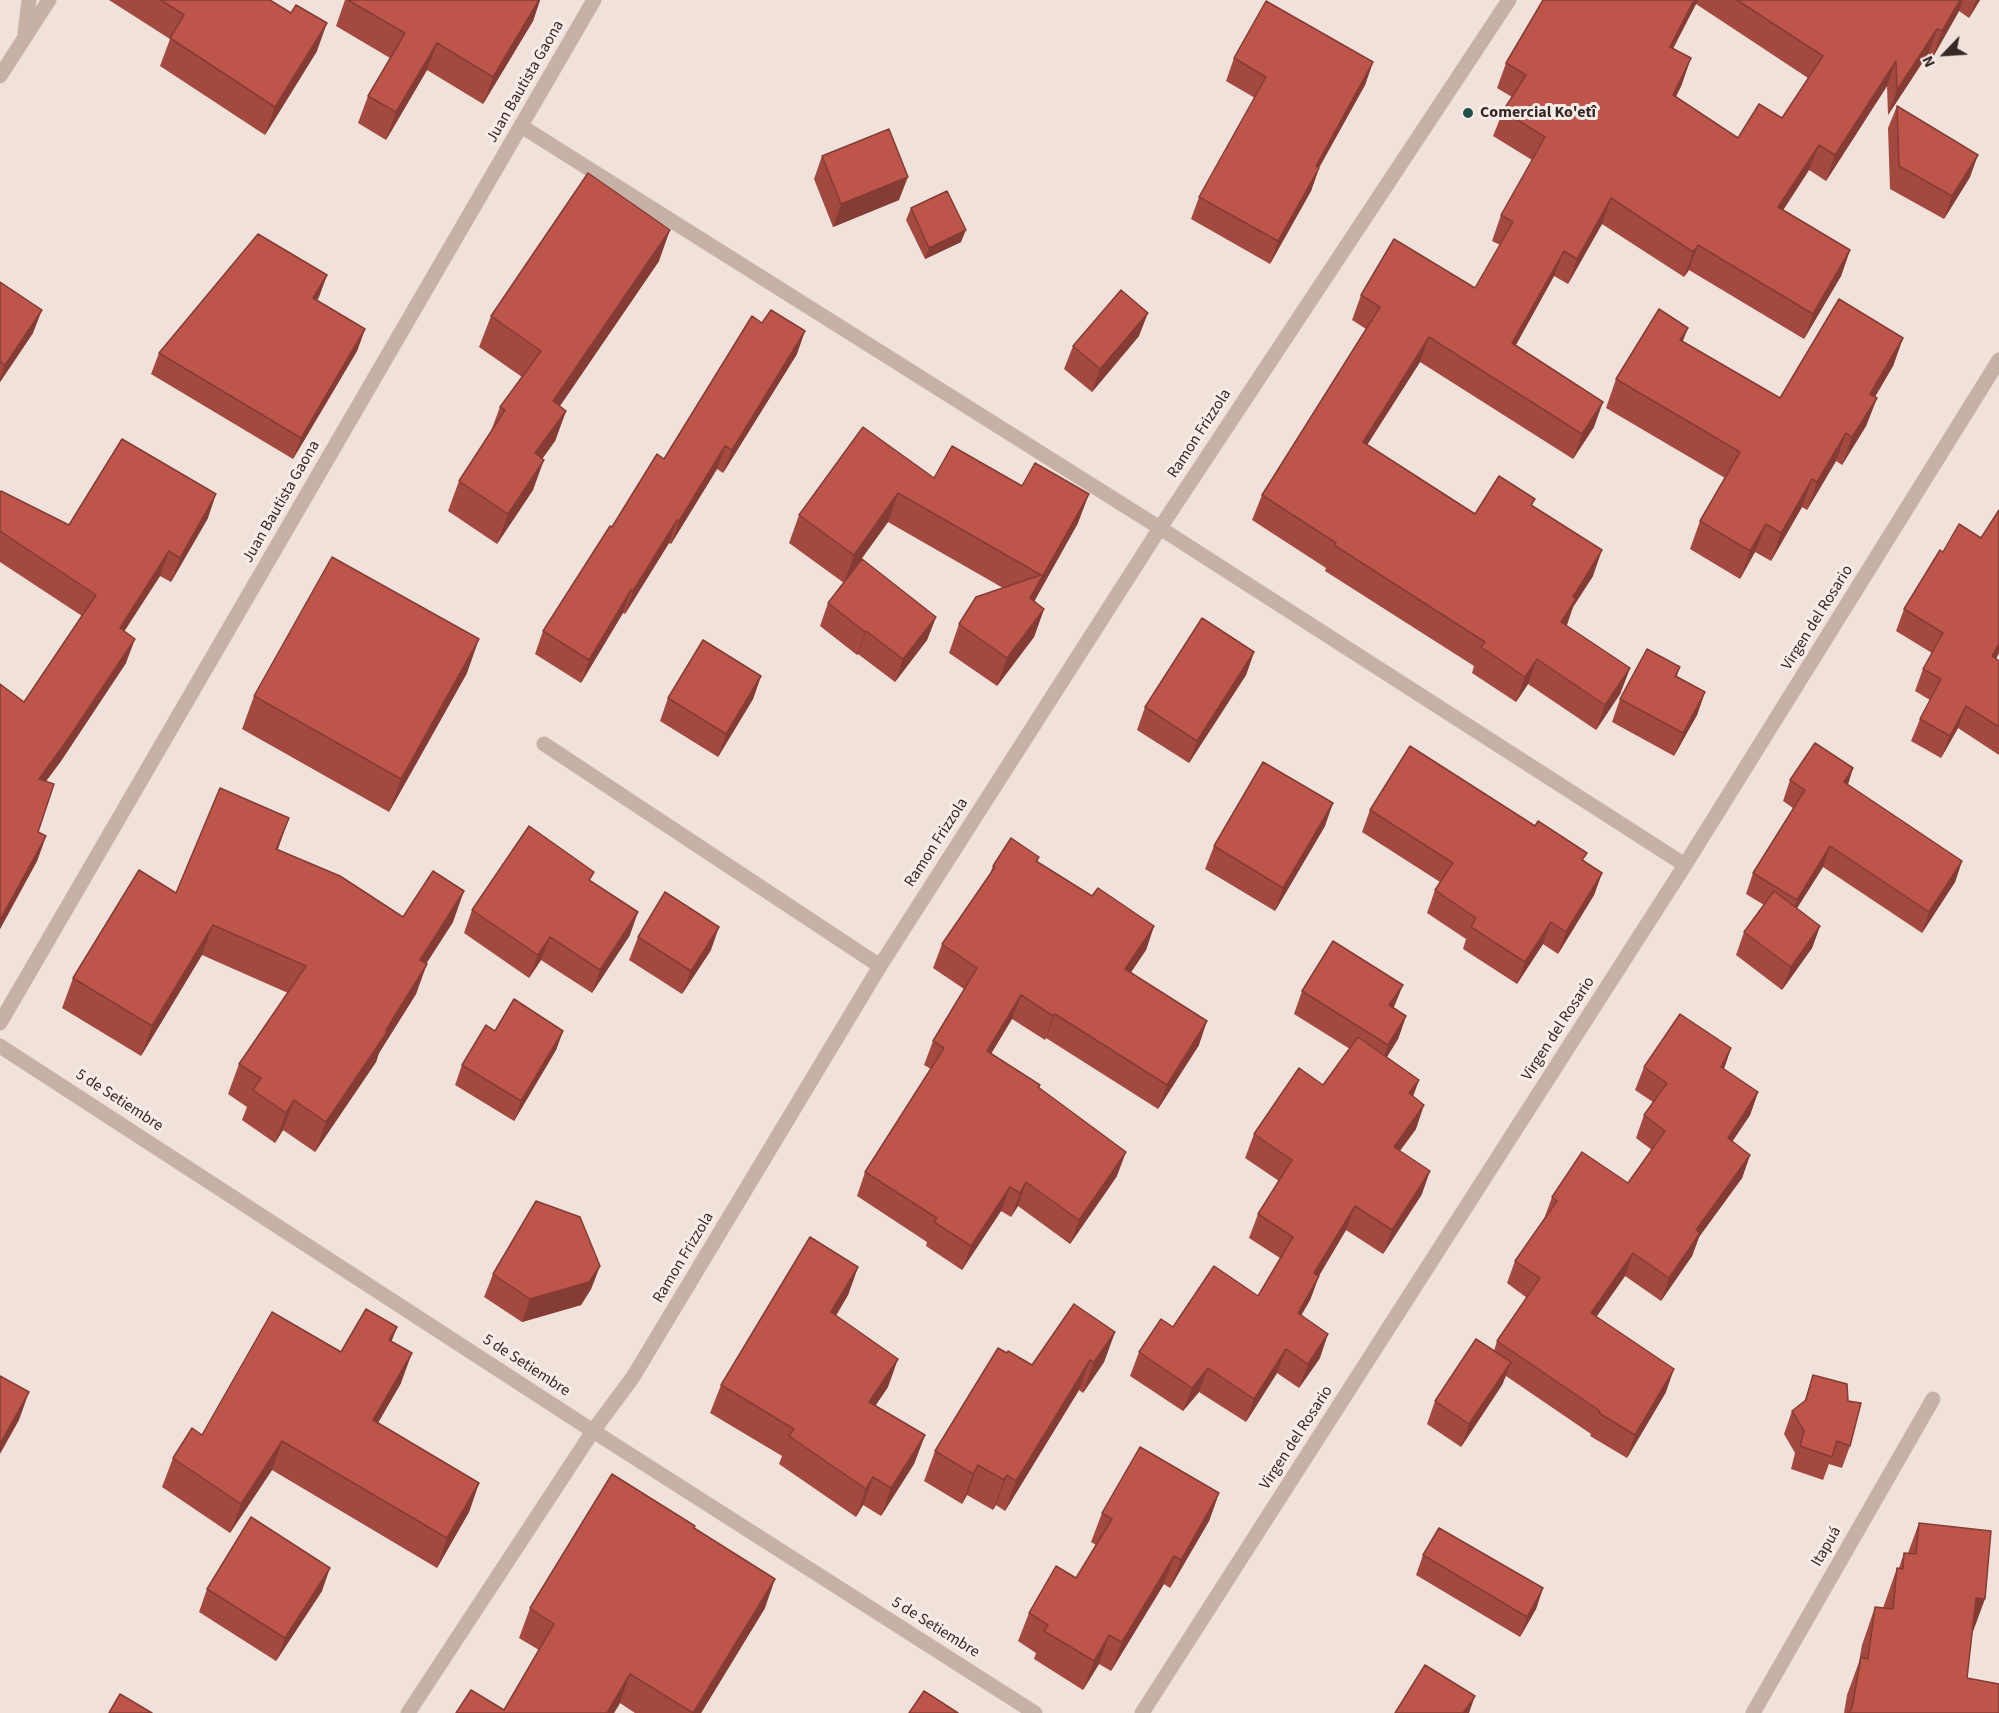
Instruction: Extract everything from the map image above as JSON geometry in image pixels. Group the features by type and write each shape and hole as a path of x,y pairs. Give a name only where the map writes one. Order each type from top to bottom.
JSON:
{"street":[{"path":"24,38 29,0"},
{"path":"0,76 49,0"},
{"name":"Juan Bautista Gaona","path":"0,1023 594,0"},
{"name":"Ramon Frizzola","path":"408,1713 593,1431 633,1377 880,966 1160,528 1509,0"},
{"path":"521,126 1160,528 1685,865"},
{"name":"Virgen del Rosario","path":"1142,1713 1685,865 1999,360"},
{"path":"544,744 880,966"},
{"name":"5 de Setiembre","path":"0,1046 593,1431 1035,1713"},
{"name":"Itapuá","path":"1753,1713 1933,1399"}],"building":[{"path":"161,0 270,0 291,13 296,5 327,23 275,107 170,38 184,15"},
{"path":"348,0 539,0 493,77 437,43 396,112 368,96 405,33"},
{"path":"1543,0 1694,0 1670,47 1691,58 1673,95 1738,138 1759,104 1782,118 1823,56 1737,0 1960,0 1942,31 1937,29 1897,90 1896,61 1835,155 1819,145 1778,207 1850,250 1813,314 1698,245 1693,252 1611,198 1577,259 1564,251 1512,343 1603,402 1582,434 1429,337 1363,442 1475,514 1499,476 1535,499 1531,505 1602,550 1573,597 1576,599 1561,622 1630,668 1605,705 1537,659 1525,677 1481,647 1485,642 1334,545 1336,543 1262,495 1380,307 1361,295 1394,239 1475,288 1513,222 1501,215 1545,137 1503,111 1526,75 1506,63"},
{"path":"1266,1 1373,62 1316,166 1319,168 1278,241 1199,197 1266,77 1234,58"},
{"path":"1897,106 1978,155 1952,196 1899,166"},
{"path":"889,129 908,177 841,204 822,156"},
{"path":"588,173 670,230 553,401 566,411 535,453 544,460 508,514 459,481 505,410 500,407 541,351 491,316"},
{"path":"947,191 966,230 929,248 911,208"},
{"path":"258,234 327,275 313,298 365,329 301,438 159,353"},
{"path":"0,282 42,310 5,365 0,362"},
{"path":"1121,290 1148,313 1100,369 1073,346"},
{"path":"1839,299 1903,338 1870,394 1877,398 1852,437 1846,433 1817,482 1812,479 1781,533 1766,524 1750,551 1700,521 1740,452 1616,379 1659,309 1688,328 1680,340 1780,398"},
{"path":"771,310 805,331 732,450 725,446 679,521 677,520 633,591 631,590 589,660 543,631 657,454 664,459 752,316 762,323"},
{"path":"863,427 934,478 952,446 1022,486 1035,463 1089,494 1030,598 1044,609 1007,658 959,624 976,597 1041,575 898,493 854,555 799,515"},
{"path":"122,439 216,494 180,558 169,551 120,628 135,639 39,779 54,784 38,832 46,836 0,920 0,684 24,702 96,595 0,531 0,492 69,525"},
{"path":"1999,510 1999,644 1992,656 1999,661 1999,727 1966,706 1950,736 1920,719 1941,679 1923,669 1943,633 1904,609 1940,550 1943,552 1959,524 1981,538"},
{"path":"332,557 479,639 401,779 254,696"},
{"path":"862,559 936,617 903,659 828,603"},
{"path":"1202,618 1254,652 1197,741 1145,707"},
{"path":"703,640 761,676 726,734 668,698"},
{"path":"1647,649 1680,667 1675,676 1705,692 1683,733 1620,699"},
{"path":"1815,743 1853,768 1844,782 1962,861 1929,912 1830,846 1797,900 1753,873 1805,790 1790,780"},
{"path":"1410,746 1535,826 1538,821 1587,853 1582,860 1602,873 1566,932 1551,922 1525,962 1471,927 1476,918 1435,890 1453,863 1370,810"},
{"path":"1263,762 1333,803 1283,888 1214,846"},
{"path":"220,788 289,818 276,849 340,876 403,917 433,871 464,891 420,960 427,964 386,1030 387,1032 326,1122 294,1100 286,1113 253,1090 261,1078 239,1064 306,966 213,925 152,1026 73,978 139,870 176,893"},
{"path":"529,826 594,872 589,880 638,912 600,970 550,937 538,955 472,910"},
{"path":"1011,838 1039,857 1036,861 1092,896 1098,888 1154,926 1125,969 1207,1021 1167,1085 1021,995 987,1051 1040,1085 1038,1087 1126,1152 1079,1220 1026,1182 1020,1193 1010,1187 971,1246 934,1222 937,1218 865,1172 944,1048 933,1041 977,968 942,944 995,867 993,866"},
{"path":"1774,891 1820,926 1791,967 1744,932"},
{"path":"665,892 719,927 691,971 638,937"},
{"path":"1333,941 1403,985 1389,1005 1406,1016 1388,1045 1302,991"},
{"path":"514,999 563,1031 521,1101 462,1065 486,1025 495,1031"},
{"path":"1680,1014 1731,1048 1721,1067 1758,1092 1728,1138 1750,1155 1696,1230 1700,1233 1669,1278 1633,1253 1591,1313 1674,1369 1635,1435 1599,1413 1600,1411 1497,1341 1540,1278 1515,1261 1557,1201 1552,1197 1582,1152 1628,1183 1665,1131 1644,1115 1667,1083 1644,1067"},
{"path":"1358,1037 1419,1080 1409,1093 1424,1105 1394,1147 1430,1171 1392,1230 1355,1206 1314,1273 1319,1276 1298,1313 1328,1334 1308,1364 1286,1349 1254,1399 1208,1368 1192,1388 1139,1352 1161,1319 1173,1327 1214,1266 1258,1296 1293,1237 1258,1214 1292,1160 1254,1134 1299,1068 1323,1085"},
{"path":"536,1201 580,1217 600,1266 589,1282 530,1299 493,1274"},
{"path":"810,1237 858,1267 831,1312 898,1359 869,1402 925,1435 891,1488 873,1477 866,1489 789,1436 794,1429 721,1385"},
{"path":"1074,1304 1115,1332 1094,1362 1090,1360 1016,1481 1007,1475 1004,1480 978,1465 973,1474 935,1451 998,1348 1032,1365"},
{"path":"366,1309 397,1327 389,1340 412,1353 373,1420 479,1483 447,1538 282,1441 241,1504 173,1458 192,1428 202,1435 272,1312 341,1352"},
{"path":"1476,1339 1511,1362 1469,1424 1435,1401"},
{"path":"1813,1375 1847,1384 1848,1401 1861,1403 1850,1446 1837,1441 1832,1457 1800,1446 1804,1431 1792,1411 1806,1400"},
{"path":"0,1376 29,1392 0,1444"},
{"path":"1140,1447 1219,1493 1181,1560 1174,1556 1122,1642 1109,1635 1094,1661 1044,1631 1048,1625 1029,1613 1056,1566 1076,1578 1112,1519 1102,1513"},
{"path":"612,1474 775,1579 693,1713 630,1674 607,1713 456,1713 471,1690 504,1710 554,1624 530,1608"},
{"path":"251,1517 330,1568 285,1638 207,1589"},
{"path":"1919,1523 1991,1531 1985,1599 1976,1598 1967,1678 1999,1684 1999,1713 1848,1713 1852,1708 1861,1657 1868,1659 1875,1607 1893,1609 1897,1568 1903,1569 1904,1553 1916,1554"},
{"path":"1439,1528 1543,1588 1527,1617 1423,1555"},
{"path":"1425,1665 1475,1696 1463,1713 1395,1713"},
{"path":"924,1691 958,1713 909,1713"},
{"path":"120,1694 152,1713 109,1713"}],"place":[{"name":"Comercial Ko'etî","path":"1468,113"}]}
